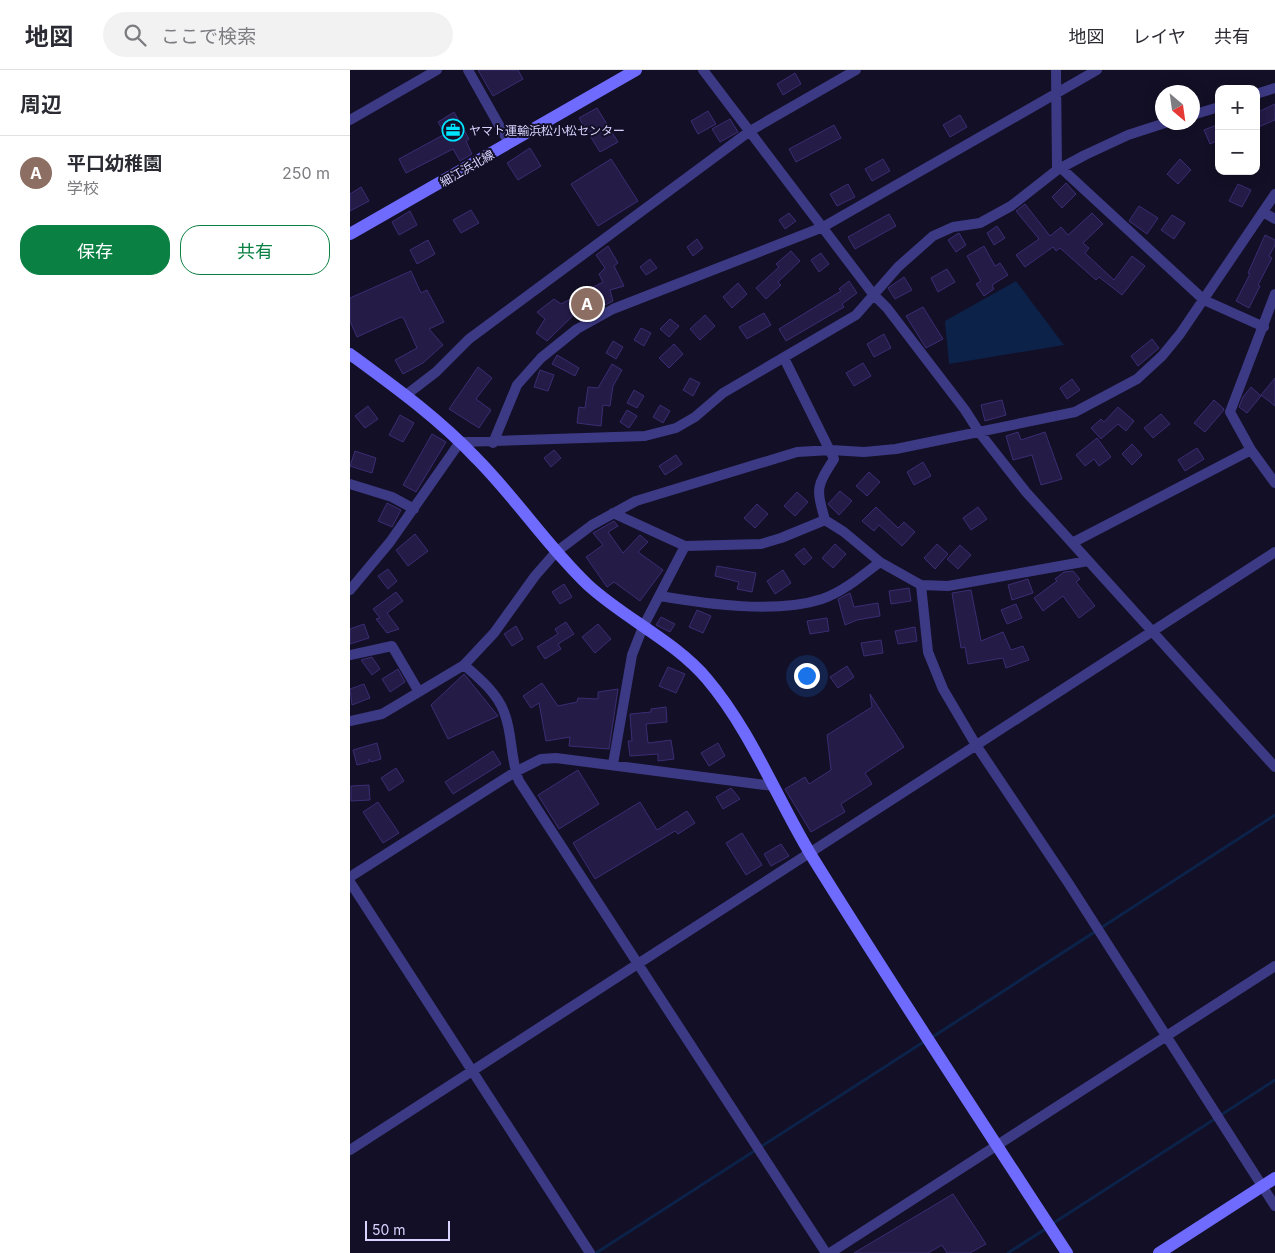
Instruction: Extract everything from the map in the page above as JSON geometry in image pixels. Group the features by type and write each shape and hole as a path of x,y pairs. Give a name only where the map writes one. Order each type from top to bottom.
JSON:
{"street":[{"path":"350,120 438,70"},
{"path":"468,70 510,143"},
{"name":"細江浜北線","path":"350,234 636,70"},
{"path":"703,70 873,294 887,308 965,410 979,432 1020,485 1275,767"},
{"path":"406,395 436,372 469,339 750,132 856,70"},
{"path":"1056,70 1055,94 1059,169 1204,300 1264,327"},
{"path":"492,443 517,385 541,358 577,329 613,309 823,227 1097,70"},
{"path":"1260,93 1275,88"},
{"path":"1200,112 1215,107"},
{"path":"460,442 492,443 644,436 676,428 695,417 723,393 856,315 904,261 933,236 953,227 980,223 1011,206 1059,169 1128,135 1155,126"},
{"path":"350,721 382,714 464,664 494,633 535,576 556,552 592,525 636,501 796,452 831,450 864,452 896,449 1075,412 1137,379 1162,356 1204,300 1275,194"},
{"path":"1263,212 1275,219"},
{"path":"1275,294 1230,412 1251,450 1275,484"},
{"path":"350,354 452,432 495,478 556,552 589,585 682,655 706,677 749,740 810,852 1068,1253"},
{"path":"784,358 834,459 820,481 818,495 825,520 844,532 880,562 921,585 948,586 1088,561"},
{"path":"350,590 374,563 460,442"},
{"path":"1072,543 1251,450"},
{"path":"350,484 392,497 414,509"},
{"path":"613,514 685,546 761,544 825,520"},
{"path":"613,764 621,727 624,692 632,655 643,627 685,546"},
{"path":"350,1150 1275,552"},
{"path":"660,596 734,606 802,604 824,598 880,562"},
{"path":"921,585 928,652 943,689 976,746 1275,1206"},
{"path":"350,655 392,646 419,692"},
{"path":"464,664 485,683 504,712 515,772 519,781 828,1253 1275,966"},
{"path":"350,877 515,772 541,759 556,758 613,764 773,786"},
{"path":"350,882 590,1253"},
{"path":"1159,1253 1275,1178"}],"water":[{"path":"1016,281 1064,345 949,364 945,321"}],"building":[{"path":"478,70 518,70 523,79 493,96"},
{"path":"795,73 801,84 783,95 777,84"},
{"path":"1275,104 1275,120 1260,126 1260,111"},
{"path":"597,108 618,142 600,152 579,118"},
{"path":"708,111 716,124 698,134 691,121"},
{"path":"454,112 469,139 466,141 472,154 460,161 453,149 406,173 399,159 445,134 438,122"},
{"path":"960,115 967,127 950,137 943,125"},
{"path":"730,119 738,132 720,142 712,129"},
{"path":"834,125 841,138 796,162 789,149"},
{"path":"1215,126 1215,142 1210,144 1204,130"},
{"path":"530,148 541,166 518,180 507,163"},
{"path":"611,159 638,201 598,226 571,184"},
{"path":"883,159 890,171 872,181 865,169"},
{"path":"1180,159 1191,170 1178,184 1167,174"},
{"path":"1066,183 1076,194 1062,208 1052,197"},
{"path":"848,184 855,197 837,206 830,194"},
{"path":"1238,184 1251,190 1242,207 1229,201"},
{"path":"361,187 369,201 350,211 350,194"},
{"path":"1025,204 1050,236 1061,227 1068,235 1092,213 1103,224 1083,243 1089,248 1085,253 1114,280 1132,256 1145,266 1122,295 1099,277 1096,280 1060,248 1056,251 1053,247 1025,267 1016,255 1039,239 1016,211"},
{"path":"1139,206 1158,218 1147,234 1129,221"},
{"path":"471,210 479,223 461,233 453,220"},
{"path":"410,211 417,225 399,235 392,222"},
{"path":"789,213 796,221 785,229 779,220"},
{"path":"889,214 896,226 855,249 848,237"},
{"path":"1172,215 1185,223 1174,239 1161,230"},
{"path":"997,226 1005,238 994,245 987,233"},
{"path":"959,233 966,245 956,252 948,240"},
{"path":"1265,235 1275,240 1275,245 1269,256 1272,258 1249,308 1236,301 1250,274 1248,273"},
{"path":"697,239 703,248 693,256 687,247"},
{"path":"428,240 435,254 417,264 410,250"},
{"path":"608,246 618,263 614,266 624,286 610,290 613,301 578,319 588,301 547,341 536,333 545,319 537,312 554,299 561,304 603,282 599,274 605,268 596,255"},
{"path":"984,246 995,266 1000,263 1008,275 992,285 994,289 984,296 976,284 981,281 967,256"},
{"path":"791,251 800,261 778,282 781,285 766,299 756,288 779,267 776,264"},
{"path":"821,253 829,264 819,272 811,260"},
{"path":"650,259 657,268 646,275 640,267"},
{"path":"947,269 955,282 938,292 931,278"},
{"path":"411,271 421,293 427,290 444,322 429,329 443,345 423,363 403,374 395,360 417,348 404,319 401,317 357,337 350,321 350,298"},
{"path":"904,277 912,290 895,299 888,288"},
{"path":"849,281 857,293 842,304 844,307 786,341 779,329 841,291 839,289"},
{"path":"738,283 747,294 732,308 723,297"},
{"path":"923,307 943,339 926,348 906,316"},
{"path":"764,313 771,325 747,339 739,327"},
{"path":"705,315 715,326 700,340 690,329"},
{"path":"670,319 679,326 669,337 660,329"},
{"path":"641,328 651,333 644,346 634,340"},
{"path":"884,334 891,348 874,357 867,344"},
{"path":"1152,339 1159,348 1138,366 1131,356"},
{"path":"613,341 623,347 616,359 606,353"},
{"path":"674,344 683,354 669,368 659,358"},
{"path":"557,355 579,368 575,376 552,364"},
{"path":"863,363 871,376 854,386 846,373"},
{"path":"612,364 622,370 613,386 610,406 603,405 601,426 577,423 579,407 585,408 588,387 598,388"},
{"path":"478,367 492,378 476,399 491,410 479,428 449,409"},
{"path":"540,370 554,375 548,391 534,387"},
{"path":"690,378 700,383 693,396 683,390"},
{"path":"1275,378 1275,406 1261,395"},
{"path":"1072,379 1080,390 1067,399 1060,388"},
{"path":"1251,387 1261,396 1247,413 1239,407 1243,397"},
{"path":"634,390 644,396 637,408 627,403"},
{"path":"1002,400 1006,415 985,421 981,405"},
{"path":"1214,400 1224,409 1205,432 1194,423"},
{"path":"660,405 670,411 663,423 653,417"},
{"path":"368,406 378,419 365,428 355,416"},
{"path":"1118,407 1134,421 1126,431 1118,424 1101,439 1091,428 1101,419 1104,422"},
{"path":"627,410 637,416 629,428 620,422"},
{"path":"1161,414 1170,424 1153,438 1144,428"},
{"path":"400,415 414,423 403,442 389,435"},
{"path":"1018,432 1021,440 1045,432 1062,479 1041,485 1032,455 1013,460 1006,436"},
{"path":"432,434 446,442 416,492 403,485"},
{"path":"1097,438 1111,457 1099,466 1094,459 1085,466 1076,455"},
{"path":"1132,444 1142,455 1132,465 1122,454"},
{"path":"1197,448 1204,459 1185,471 1178,460"},
{"path":"554,450 561,458 551,467 544,458"},
{"path":"355,451 376,458 372,473 350,466"},
{"path":"676,455 682,464 665,475 659,466"},
{"path":"923,462 931,476 914,485 907,472"},
{"path":"869,472 880,482 867,496 856,486"},
{"path":"840,491 852,501 839,515 828,504"},
{"path":"797,492 808,502 795,516 784,506"},
{"path":"387,503 401,510 392,527 378,521"},
{"path":"757,504 768,514 755,528 744,518"},
{"path":"876,507 898,528 904,522 915,532 902,546 879,525 874,531 862,521"},
{"path":"978,507 987,519 971,530 963,518"},
{"path":"614,521 618,526 608,532 623,553 640,535 648,542 638,552 663,570 640,601 614,582 607,587 586,557 603,545 593,533"},
{"path":"415,534 428,551 408,566 396,550"},
{"path":"835,544 846,554 833,568 822,558"},
{"path":"937,544 948,554 935,569 924,558"},
{"path":"960,545 971,555 958,569 947,559"},
{"path":"804,548 812,558 804,565 795,555"},
{"path":"717,566 756,573 752,592 737,589 739,582 715,576"},
{"path":"388,569 397,581 388,589 378,576"},
{"path":"783,570 791,583 775,594 767,581"},
{"path":"1073,571 1080,579 1076,582 1095,606 1079,618 1063,596 1043,611 1034,598 1057,581 1055,579 1064,572"},
{"path":"1028,579 1033,593 1012,600 1008,585"},
{"path":"564,584 572,597 560,604 552,592"},
{"path":"909,588 911,601 891,604 889,591"},
{"path":"971,590 981,641 1003,632 1011,650 1023,646 1029,660 1006,668 1003,658 968,664 965,647 961,648 952,593"},
{"path":"396,592 403,601 387,613 399,629 387,633 376,619 380,618 373,609"},
{"path":"850,593 854,607 878,603 880,616 857,620 845,625 838,599"},
{"path":"1016,604 1022,618 1007,624 1001,610"},
{"path":"697,610 711,616 703,633 689,627"},
{"path":"661,617 675,624 670,632 656,625"},
{"path":"827,618 829,631 810,634 807,621"},
{"path":"566,622 574,634 558,644 561,649 545,659 537,647 558,634 555,629"},
{"path":"364,624 369,638 350,644 350,629"},
{"path":"598,624 611,639 595,653 582,637"},
{"path":"516,626 523,639 512,646 504,634"},
{"path":"915,627 917,641 898,644 895,631"},
{"path":"881,640 883,653 864,656 861,643"},
{"path":"372,657 380,669 372,675 361,660"},
{"path":"847,666 854,677 838,688 830,677"},
{"path":"668,667 685,674 676,693 659,686"},
{"path":"398,669 405,682 390,692 382,679"},
{"path":"464,674 498,716 448,739 431,705"},
{"path":"542,683 558,706 577,702 578,698 598,699 598,692 618,689 609,749 569,746 570,737 546,741 539,703 531,708 523,696"},
{"path":"364,684 370,698 352,705 350,689"},
{"path":"870,694 904,747 865,773 872,784 841,804 845,812 811,832 785,789 805,777 809,784 831,770 827,735 872,707"},
{"path":"666,707 667,722 646,724 648,743 671,740 674,759 658,761 658,754 630,756 628,741 632,741 630,714 651,712 651,709"},
{"path":"377,743 381,759 371,762 369,759 369,762 357,765 353,750"},
{"path":"718,743 725,756 709,766 701,753"},
{"path":"493,751 501,764 453,794 445,782"},
{"path":"396,768 404,781 389,791 381,778"},
{"path":"578,770 599,804 559,829 538,795"},
{"path":"369,785 370,800 351,801 351,786"},
{"path":"731,788 740,799 723,809 716,797"},
{"path":"378,802 399,833 383,843 363,812"},
{"path":"640,802 657,830 687,811 695,823 678,834 675,831 595,879 573,843"},
{"path":"742,833 762,865 746,875 726,843"},
{"path":"781,844 789,856 771,866 764,854"},
{"path":"953,1194 986,1244 970,1253 947,1253 942,1245 928,1253 854,1253"}],"waterway":[{"path":"931,1038 1275,815"},
{"path":"596,1253 925,1041"},
{"path":"1052,1224 1275,1080"},
{"path":"1008,1253 1047,1228"}],"place":[{"name":"ヤマト運輸浜松小松センター","path":"453,130"},
{"name":"平口幼稚園","path":"587,304"}]}
